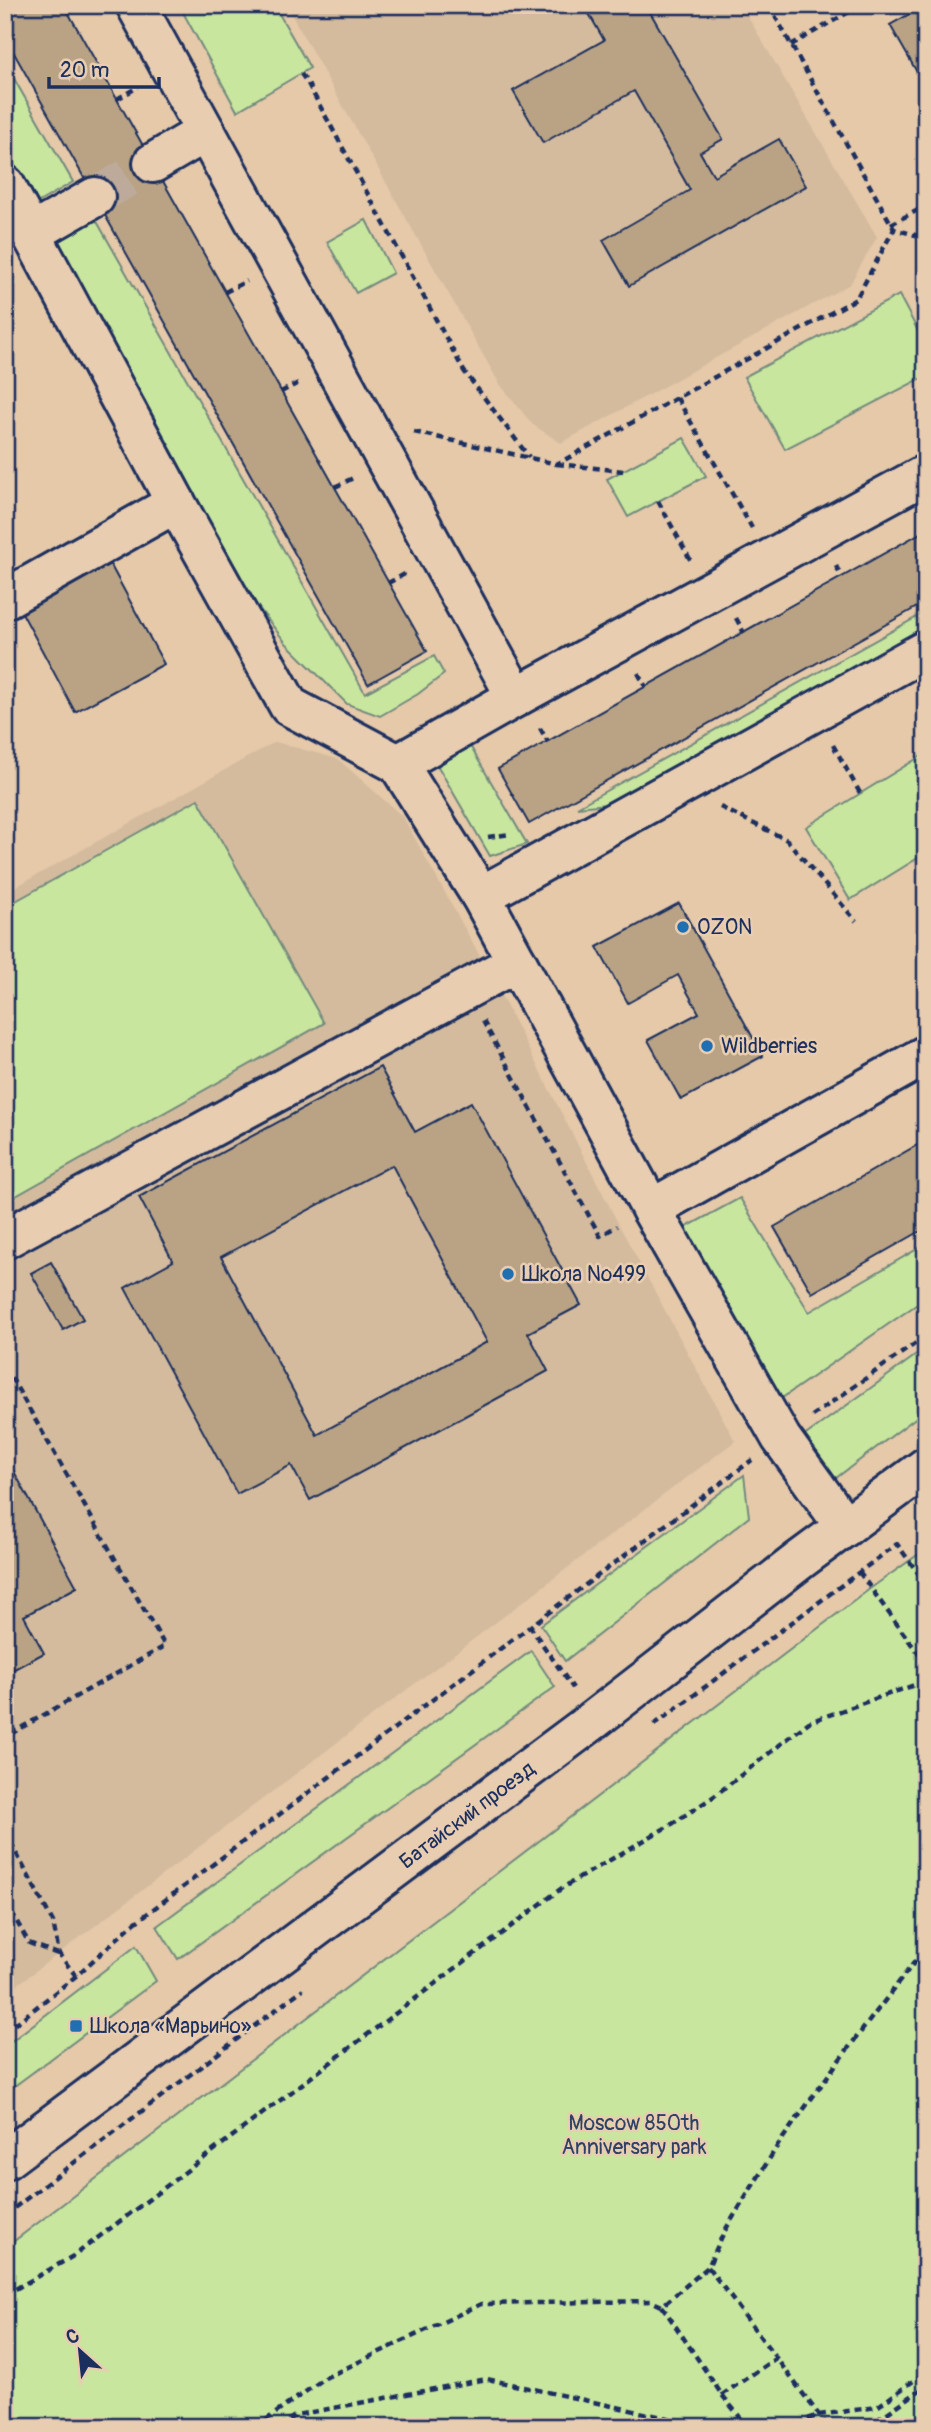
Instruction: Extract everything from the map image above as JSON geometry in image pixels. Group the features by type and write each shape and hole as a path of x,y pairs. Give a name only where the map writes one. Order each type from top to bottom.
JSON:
{"main road":[{"path":"136,5 516,697"},
{"path":"153,163 206,131"},
{"path":"95,197 15,208 289,706 398,764 481,896 651,1209 781,1438 845,1527"},
{"path":"398,764 926,474"},
{"path":"5,599 176,503"},
{"path":"481,896 926,650"},
{"path":"5,1239 517,962"},
{"path":"651,1209 926,1055"},
{"name":"Батайский проезд","path":"5,2160 595,1719 926,1467"}],"path":[{"path":"769,5 893,226 926,238"},
{"path":"792,45 861,5"},
{"path":"300,74 464,371 529,458"},
{"path":"117,99 140,86"},
{"path":"557,464 856,299 893,226 926,206"},
{"path":"677,398 770,559"},
{"path":"365,421 557,464 623,471"},
{"path":"658,502 708,593"},
{"path":"815,712 860,793"},
{"path":"678,786 787,840 856,921"},
{"path":"466,989 600,1236 651,1209"},
{"path":"5,2032 76,1976 132,1926 529,1625 781,1438 926,1336"},
{"path":"5,1367 165,1646 5,1737"},
{"path":"651,1728 897,1544 926,1584"},
{"path":"859,1572 926,1664"},
{"path":"529,1625 595,1719"},
{"path":"5,2295 75,2255 562,1888 713,1797 809,1722 926,1681"},
{"path":"5,1832 53,1922 59,1954 76,1976"},
{"path":"5,1901 29,1943 59,1954"},
{"path":"662,2306 708,2267 724,2232 778,2145 926,1947"},
{"path":"5,2215 311,1983"},
{"path":"708,2267 828,2427"},
{"path":"256,2427 325,2378 481,2304 651,2301 662,2306 722,2395 748,2427"},
{"path":"722,2395 776,2358"},
{"path":"785,2427 819,2415 877,2407 926,2372"},
{"path":"279,2427 296,2415 487,2379 709,2427"},
{"path":"867,2427 926,2386"}],"shaded area":[{"path":"286,5 741,5 877,237 850,284 561,443 532,424 499,383"},
{"path":"275,742 338,759 403,817 491,976 619,1225 735,1441 5,1994 5,893"}],"green space":[{"path":"179,5 274,5 310,68 237,111"},
{"path":"5,63 73,182 37,203 5,149"},
{"path":"91,211 365,693 434,656 444,674 418,694 380,716 347,704 286,643 224,563 47,236"},
{"path":"366,220 393,273 356,293 327,242"},
{"path":"899,295 926,346 926,376 785,449 744,377"},
{"path":"684,438 706,476 628,517 607,479"},
{"path":"926,612 926,636 627,802 577,807"},
{"path":"469,744 527,844 490,856 436,763"},
{"path":"926,753 926,853 850,900 806,827"},
{"path":"198,799 324,1023 5,1202 5,907"},
{"path":"740,1198 809,1312 926,1244 926,1298 782,1398 683,1229"},
{"path":"926,1348 926,1410 832,1481 803,1437"},
{"path":"744,1475 749,1517 565,1661 541,1625"},
{"name":"Moscow 850th Anniversary park","path":"926,1549 926,2427 5,2427 5,2248 871,1588"},
{"path":"531,1651 555,1687 178,1959 157,1926"},
{"path":"136,1946 156,1981 5,2093 5,2046"}],"building":[{"path":"5,5 64,5 427,651 368,684 5,37"},
{"path":"584,5 646,5 723,139 700,152 714,176 779,139 806,186 629,286 603,240 690,190 634,91 543,143 513,91 604,40"},
{"path":"926,5 926,88 890,25"},
{"path":"926,530 926,602 529,824 498,769"},
{"path":"110,564 164,664 75,712 21,611"},
{"path":"679,903 763,1056 681,1100 648,1040 699,1013 678,975 628,1003 597,947"},
{"name":"Школа №499","path":"380,1067 415,1132 471,1102 581,1305 528,1333 548,1371 310,1500 291,1465 237,1494 125,1288 173,1261 139,1197","holes":["392,1165 487,1342 317,1435 221,1257"]},
{"path":"926,1140 926,1228 812,1293 774,1227"},
{"path":"51,1262 83,1319 63,1330 31,1273"},
{"path":"5,1455 77,1587 24,1616 44,1653 5,1674"}],"tunnel":[{"path":"95,197 153,163"}],"place":[{"name":"OZON","path":"683,927"},
{"name":"Wildberries","path":"707,1046"},
{"name":"Школа №499","path":"508,1274"},
{"name":"Школа «Марьино»","path":"76,2026"}]}
